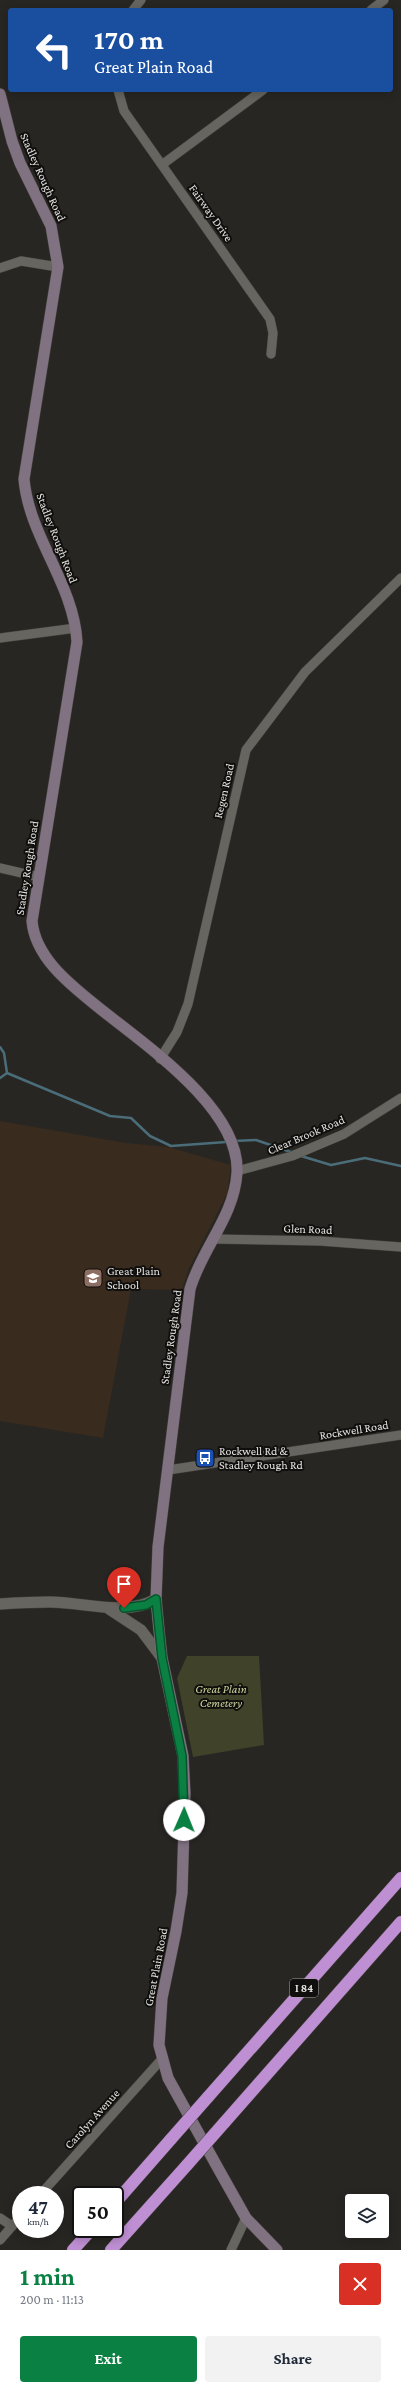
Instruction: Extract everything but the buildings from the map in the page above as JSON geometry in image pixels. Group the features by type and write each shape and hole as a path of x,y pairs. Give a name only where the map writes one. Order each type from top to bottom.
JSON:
{"highway":[{"name":"I 84","path":"124,2193 401,1878"},
{"name":"I 84","path":"111,2250 401,1922"},
{"path":"73,2250 84,2238"}],"main road":[{"name":"Stadley Rough Road","path":"0,94 12,141 20,163 51,226 58,267 24,479 29,509 69,602 76,628 74,658 32,921 33,935 43,953 73,986 199,1092 219,1116 229,1135 237,1171 233,1201 197,1268 190,1289 158,1547 156,1599"},
{"name":"Great Plain Road","path":"156,1599 162,1658 182,1756 185,1793 182,1893 176,1931 162,1998 159,2024 161,2060 176,2094 246,2218 277,2250"}],"street":[{"path":"135,8 141,0"},
{"path":"373,8 384,0"},
{"name":"Fairway Drive","path":"119,92 124,111 163,164 270,319 273,333 271,354"},
{"path":"163,164 260,92"},
{"path":"0,268 21,261 58,267"},
{"name":"Regen Road","path":"160,1058 177,1032 188,1004 246,750 305,672 401,578"},
{"path":"0,638 76,628"},
{"path":"0,868 39,877"},
{"name":"Clear Brook Road","path":"237,1171 292,1156 344,1134 401,1098"},
{"name":"Glen Road","path":"213,1239 320,1241 401,1247"},
{"name":"Rockwell Road","path":"168,1470 401,1434"},
{"name":"Great Plain Road","path":"0,1604 49,1602 87,1604 121,1609 146,1605 156,1599"},
{"name":"Great Plain Road","path":"107,1607 141,1630 162,1658"},
{"name":"Carolyn Avenue","path":"48,2186 161,2060"},
{"path":"0,2218 12,2226 0,2240"},
{"path":"231,2250 246,2218"}],"shaded area":[{"name":"Great Plain School","path":"0,1121 126,1143 168,1147 231,1165 227,1194 189,1268 182,1290 131,1289 103,1438 0,1421"}],"green space":[{"name":"Great Plain Cemetery","path":"187,1656 259,1656 264,1745 193,1757 177,1678"}],"waterway":[{"path":"0,1047 4,1053 7,1073"},
{"path":"0,1078 7,1073 110,1116 131,1118 150,1136 171,1146 226,1142"},
{"path":"233,1141 256,1140 294,1153"},
{"path":"301,1156 331,1165 365,1158 401,1166"}],"place":[{"name":"Great Plain School","path":"93,1278"},
{"name":"Rockwell Rd & Stadley Rough Rd","path":"205,1458"}],"route":[{"path":"124,1608 146,1605 156,1599 162,1658 182,1756 185,1793 184,1820"}]}
